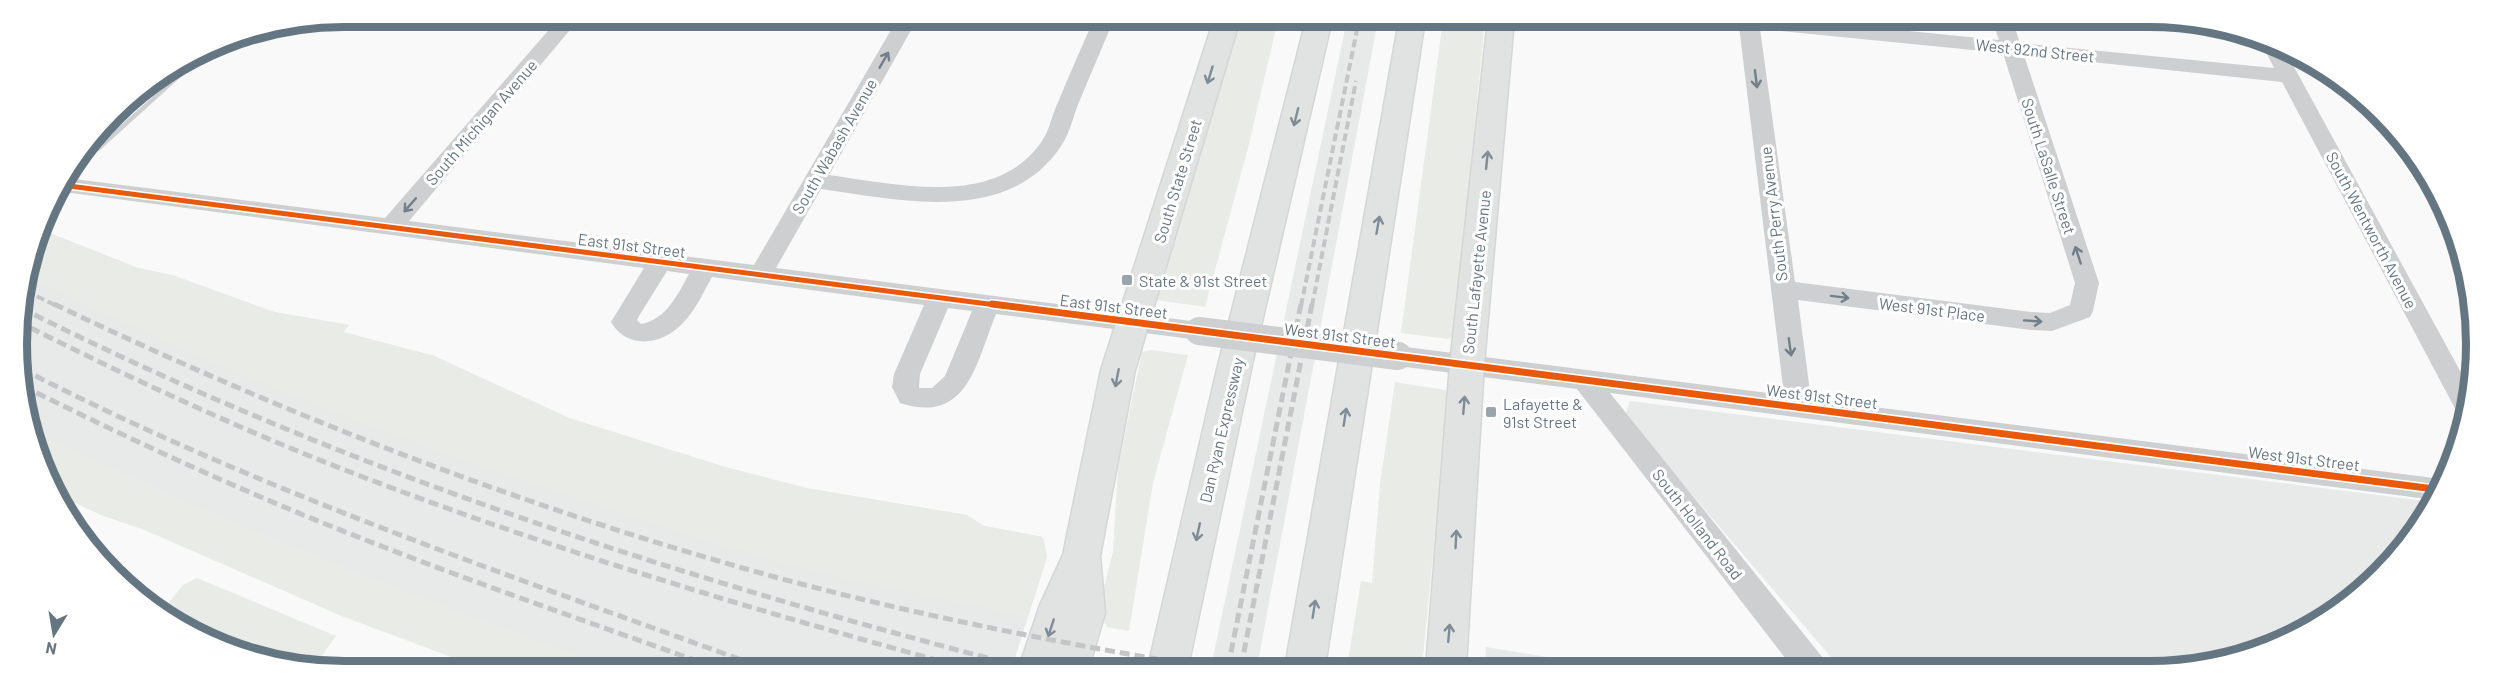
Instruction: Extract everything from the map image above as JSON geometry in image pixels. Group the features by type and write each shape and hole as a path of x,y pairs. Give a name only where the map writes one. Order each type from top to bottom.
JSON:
{"main road":[{"name":"South State Street","path":"1041,661 1059,605 1082,555 1118,369 1225,27"},
{"path":"1296,27 1307,74"},
{"name":"Dan Ryan Expressway","path":"1169,661 1235,365 1317,27"},
{"path":"1306,661 1411,27"},
{"name":"South Lafayette Avenue","path":"1446,661 1467,364 1500,27"},
{"name":"South State Street","path":"1072,661 1086,613 1082,555"}],"street":[{"name":"South Michigan Avenue","path":"391,227 562,27"},
{"name":"South Wabash Avenue","path":"760,274 903,27"},
{"path":"813,180 932,194 959,194 1003,185 1024,174 1051,144 1101,27"},
{"name":"South Perry Avenue","path":"1749,27 1799,407"},
{"name":"West 92nd Street","path":"1806,27 2289,76"},
{"name":"South LaSalle Street","path":"2005,27 2087,283 2080,311"},
{"name":"South Wentworth Avenue","path":"2278,55 2461,397"},
{"path":"114,126 153,92"},
{"name":"East 91st Street","path":"69,186 1198,331"},
{"name":"East 91st Street","path":"661,262 627,314 624,322 628,329 639,333 654,332 665,328 673,320 705,268"},
{"name":"West 91st Place","path":"1782,289 2031,321 2052,322 2080,311"},
{"path":"940,297 907,374 904,387 909,396 921,400 937,398 949,392 988,303"},
{"name":"West 91st Street","path":"1198,331 2431,489"},
{"name":"South Holland Road","path":"1584,379 1806,661"}],"shaded area":[{"path":"1239,27 1276,27 1248,148 1205,307 1156,300"},
{"path":"1346,27 1377,27 1258,661 1212,661"},
{"path":"1442,27 1484,27 1454,336 1448,339 1401,333"},
{"path":"48,232 138,268 172,275 274,312 349,325 343,332 434,356 569,418 725,467 806,488 967,515 984,526 1043,537 1047,557 1014,661 463,661 342,616 145,530 101,515 68,499 51,465 33,406 28,365 28,323 33,282"},
{"path":"48,232 138,268 172,275 274,312 349,325 343,332 434,356 569,418 725,467 806,488 967,515 984,526 1043,537 1047,557 1028,617 798,567 688,535 459,459 241,375 99,311 34,278"},
{"path":"1151,350 1188,355 1153,483 1129,631 1106,627 1107,624 1095,621 1113,552 1118,467 1142,352"},
{"path":"1395,382 1445,390 1449,393 1423,661 1348,661 1361,581 1372,583 1380,484"},
{"path":"1630,401 2425,501 2387,553 2342,595 2308,619 2270,637 2231,650 2190,658 2149,661 1834,661 1625,416"},
{"path":"40,432 170,494 313,555 593,661 463,661 342,616 145,530 101,515 68,499 51,465"},
{"path":"197,578 336,636 319,660 282,655 242,644 185,619 166,606 183,585"},
{"path":"1486,647 1571,661 1485,661"}],"railway":[{"path":"1301,306 1358,27"},
{"path":"1312,306 1356,81"},
{"path":"31,294 57,306"},
{"path":"54,304 141,345 318,421 408,457 590,521 775,577 881,604 1042,638 1169,661"},
{"path":"1229,661 1301,304"},
{"path":"1242,661 1312,304"},
{"path":"29,312 142,366 264,420 387,469 512,514 637,557 764,596 1000,661"},
{"path":"28,326 231,423 363,477 511,531 660,580 940,661"},
{"path":"29,372 111,413 293,493 478,564 744,661"},
{"path":"31,390 174,458 328,525 471,580 697,661"}],"cycle path":[{"path":"118,122 149,94"},
{"path":"69,186 2431,489"}],"place":[{"name":"State & 91st Street","path":"1127,280"},
{"name":"Lafayette & 91st Street","path":"1491,412"}]}
